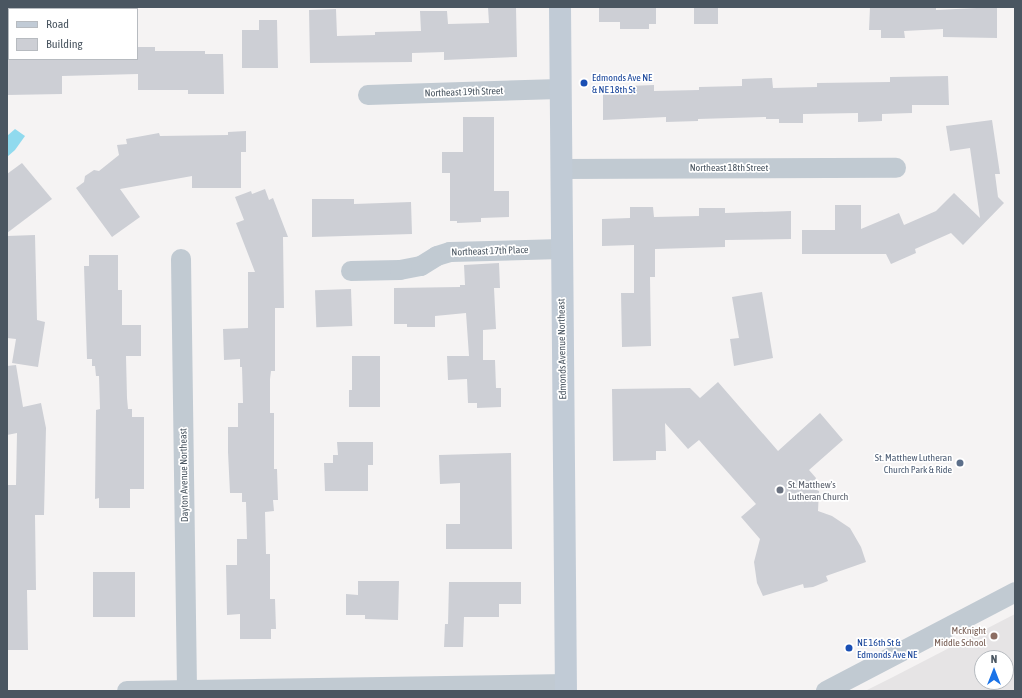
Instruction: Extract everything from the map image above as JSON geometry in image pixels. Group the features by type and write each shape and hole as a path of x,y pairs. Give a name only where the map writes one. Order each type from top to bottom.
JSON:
{"street":[{"name":"Edmonds Avenue Northeast","path":"560,7 566,688"},
{"name":"Northeast 19th Street","path":"368,95 560,89"},
{"name":"Northeast 18th Street","path":"561,169 896,168"},
{"name":"Northeast 17th Place","path":"351,271 400,270 421,266 437,256 450,252 561,249"},
{"name":"Dayton Avenue Northeast","path":"181,260 187,690"},
{"path":"826,691 1015,592"},
{"path":"127,691 566,688"}],"shaded area":[{"name":"McKnight Middle School","path":"1015,614 1015,691 865,691 893,677"}],"water":[{"path":"15,129 25,136 15,150 7,157 7,136"}],"building":[{"path":"488,7 516,7 517,57 444,60 444,52 412,53 412,62 310,63 309,10 336,9 337,36 375,35 375,32 421,31 420,11 447,11 448,24 489,23"},
{"path":"599,7 656,7 656,24 649,24 649,29 620,29 620,22 599,22"},
{"path":"694,7 718,7 718,24 694,24"},
{"path":"870,7 936,7 936,10 997,7 997,38 943,37 943,29 904,31 905,38 881,38 881,30 869,30"},
{"path":"259,20 277,20 278,68 242,68 242,30 259,30"},
{"path":"138,47 155,47 155,51 205,51 205,54 223,54 224,94 188,94 188,90 138,90 138,74 62,76 62,94 7,95 7,59 138,60"},
{"path":"948,76 949,105 912,105 912,113 882,114 882,121 858,122 858,113 803,114 803,123 779,123 779,119 766,119 766,117 698,119 698,121 666,122 666,117 603,120 603,91 628,91 628,86 654,85 654,91 699,90 699,87 742,86 742,79 772,78 773,88 817,87 817,83 890,82 890,77"},
{"path":"463,117 494,117 494,191 509,191 509,217 481,218 481,222 457,223 457,221 450,221 450,173 442,173 442,152 463,152"},
{"path":"992,120 1000,174 995,174 998,197 1004,203 963,245 951,233 915,249 916,253 891,264 886,254 802,254 802,230 835,230 835,205 861,205 861,229 899,213 904,225 936,211 954,193 980,218 970,148 950,151 946,126"},
{"path":"246,131 246,152 241,152 241,188 192,188 192,176 120,189 140,217 112,237 76,188 84,182 85,176 94,170 99,171 119,155 117,145 127,144 126,139 159,133 160,136 228,135 228,132"},
{"path":"22,163 52,199 7,233 7,174"},
{"path":"265,189 269,200 273,198 288,237 283,237 284,308 275,308 275,371 271,371 270,379 270,413 274,413 274,469 277,469 278,500 273,500 274,511 265,512 266,554 270,554 270,599 275,599 276,629 271,629 271,639 240,639 240,614 227,615 226,565 237,565 237,539 247,539 246,502 242,502 242,493 230,493 228,452 228,427 238,427 238,403 243,403 242,367 240,367 240,359 224,360 223,329 248,328 248,272 255,272 236,223 244,220 235,197 251,191 252,194"},
{"path":"312,199 354,199 354,204 411,202 412,234 312,237"},
{"path":"630,207 653,207 654,217 699,216 699,208 725,208 725,213 791,211 791,239 725,240 725,247 655,249 655,277 650,277 651,346 622,347 621,293 634,293 634,245 602,246 602,219 630,218"},
{"path":"35,235 37,320 45,322 38,367 12,363 16,339 7,338 7,236"},
{"path":"89,255 118,255 118,290 122,290 122,325 141,325 141,356 126,356 128,409 132,409 132,417 144,417 144,489 130,489 130,508 99,508 99,498 95,499 96,410 100,409 99,376 96,376 95,366 92,366 92,359 87,359 84,266 89,266"},
{"path":"499,263 500,288 494,288 496,329 483,330 483,360 495,360 496,388 501,388 501,407 477,408 477,403 468,403 467,379 448,380 447,356 469,356 466,313 435,316 435,327 407,327 407,324 394,324 394,288 460,287 460,285 465,285 464,265"},
{"path":"351,289 352,326 316,327 315,290"},
{"path":"762,292 773,358 734,366 730,339 739,338 732,297"},
{"path":"352,356 380,356 380,407 349,407 349,390 352,390"},
{"path":"16,365 23,407 41,403 46,428 44,515 35,515 36,590 27,590 28,650 7,650 7,485 16,485 17,433 7,435 7,366"},
{"name":"St. Matthew's Lutheran Church","path":"718,382 778,451 820,413 843,440 809,470 816,478 812,488 819,491 818,511 832,516 850,528 861,547 866,562 826,576 828,581 813,587 804,588 803,584 763,596 757,583 754,562 760,539 741,517 756,504 699,440 688,449 665,423 666,451 656,451 656,460 613,461 612,389 690,388 700,398"},
{"path":"337,442 373,442 373,465 368,465 368,491 325,491 324,463 333,463 333,455 338,455"},
{"path":"511,453 512,549 446,549 446,524 460,524 460,483 440,484 439,455"},
{"path":"93,572 135,572 135,617 93,617"},
{"path":"358,581 399,581 398,620 365,619 365,615 346,615 346,594 358,595"},
{"path":"449,582 521,582 521,604 499,604 499,617 464,617 463,647 444,647 445,624 448,624"}],"place":[{"name":"Edmonds Ave NE & NE 18th St","path":"584,83"},
{"name":"St. Matthew Lutheran Church Park & Ride","path":"960,463"},
{"name":"St. Matthew's Lutheran Church","path":"780,490"},
{"name":"McKnight Middle School","path":"994,636"},
{"name":"NE 16th St & Edmonds Ave NE","path":"849,648"}]}
